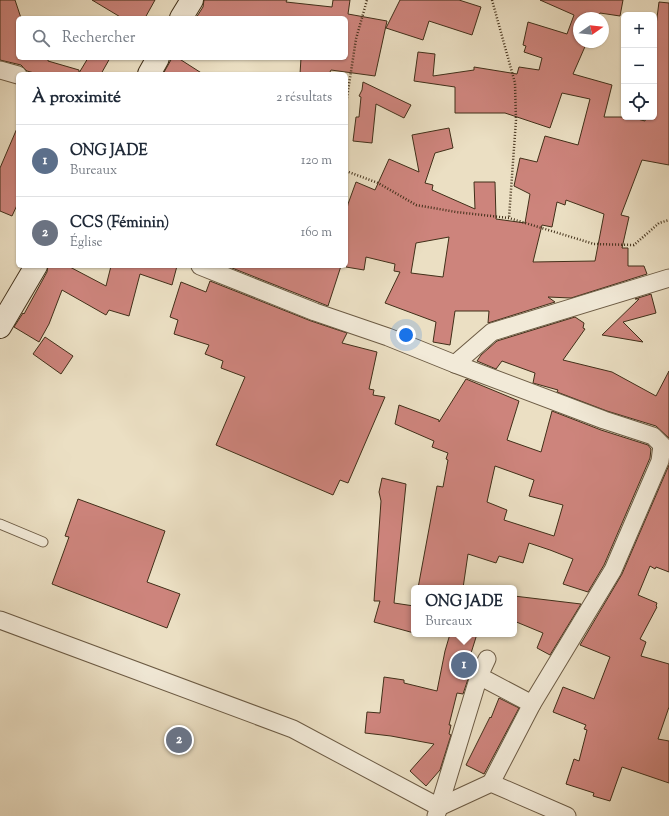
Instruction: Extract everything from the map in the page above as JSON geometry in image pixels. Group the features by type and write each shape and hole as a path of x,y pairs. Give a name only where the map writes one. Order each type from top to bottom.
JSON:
{"main road":[{"path":"182,16 192,0"},
{"path":"149,72 157,60"},
{"path":"0,326 35,268"}],"street":[{"path":"0,70 16,74"},
{"path":"205,268 315,312 388,337 604,420 669,442"},
{"path":"455,364 492,332 669,278"},
{"path":"437,812 491,783 532,704 612,570 660,461 662,445 653,436"},
{"path":"0,620 293,729 437,812"},
{"path":"437,812 479,676 487,659"},
{"path":"479,676 532,704"},
{"path":"491,783 567,816"}],"lane":[{"path":"0,524 43,542"}],"path":[{"path":"348,91 356,39 367,0"},
{"path":"492,0 515,83 516,120 509,218"},
{"path":"348,172 378,183 416,204 456,212 509,218 594,244 634,245 659,223 669,220"}],"building":[{"path":"0,0 15,0 20,16 16,16 16,60 48,60 79,70 79,72 31,72 27,71 21,65 0,60"},
{"path":"92,0 155,0 146,16 119,16"},
{"path":"204,0 287,0 286,2 332,7 333,0 350,0 348,14 387,21 375,76 331,70 330,72 300,72 301,60 348,60 348,16 197,16 203,7"},
{"path":"400,0 459,0 481,7 472,35 429,21 423,40 386,28"},
{"path":"540,0 623,0 620,16 609,14 609,12 573,12 573,15"},
{"path":"659,2 669,3 669,165 642,160 621,215 629,217 622,248 628,248 628,266 644,266 647,274 571,298 548,297 555,302 488,323 489,311 455,311 450,345 433,342 436,322 385,303 400,272 394,271 395,264 366,257 364,270 348,267 348,204 356,182 375,190 389,159 419,172 412,135 449,128 453,148 435,153 425,183 433,185 432,190 475,209 474,182 495,182 496,219 525,223 530,194 514,186 520,158 537,162 545,136 578,145 590,99 562,93 550,128 505,113 455,113 455,87 414,81 418,52 435,54 433,76 474,70 474,67 517,74 519,67 539,70 542,58 524,52 526,46 523,45 528,22 567,34 573,18 573,48 584,48 573,74 612,85 604,117 621,117 621,120 657,120 657,18","holes":["566,200 604,214 595,261 533,262 542,225 552,227 557,202 565,205","449,237 443,277 411,273 416,243"]},
{"path":"87,60 109,60 102,72 80,72"},
{"path":"171,60 181,60 200,72 164,72"},
{"path":"363,82 411,105 404,118 376,104 372,143 353,141 356,117 359,117 361,97 359,96 362,90"},
{"path":"16,131 16,207 12,216 0,211 0,168"},
{"path":"48,268 72,268 106,286 110,268 176,268 172,285 140,274 129,316 109,310 106,315 62,290 49,324 39,342 14,327 23,313 24,314 47,272"},
{"path":"232,268 340,268 328,306"},
{"path":"210,281 311,321 347,333 342,343 377,352 369,389 374,390 373,395 385,397 348,483 340,480 333,495 216,445 245,377 221,368 223,361 205,354 209,345 174,334 178,320 170,317 181,282 206,292"},
{"path":"651,294 656,313 623,322 643,342 602,335 639,299 635,299"},
{"path":"575,317 584,323 583,328 585,329 563,360 612,372 656,396 669,371 669,438 656,426 607,411 557,392 558,390 533,383 535,373 502,361 496,369 477,361 481,355 497,341"},
{"path":"45,337 73,356 61,374 33,354"},
{"path":"466,379 519,401 507,440 541,452 552,411 601,430 648,445 651,449 650,458 604,565 588,592 563,584 573,559 529,543 523,563 499,556 496,563 468,554 463,585 419,585 437,486 443,487 448,453 432,447 434,441 395,424 399,405 439,420 439,422","holes":["495,466 534,480 529,496 563,505 554,536 504,520 507,510 487,502"]},
{"path":"669,465 669,572 656,567 655,569 650,566 638,595 657,603 657,607 640,639 646,642 641,656 669,664 669,707 658,739 669,741 669,783 622,767 610,801 593,796 594,793 566,784 574,759 579,761 587,730 584,729 586,725 553,712 563,687 594,699 610,657 580,645 622,574"},
{"path":"382,478 406,484 394,603 411,606 411,632 374,622 380,601 374,601 381,501 379,492"},
{"path":"78,499 165,531 147,582 180,594 167,628 52,584 69,537 65,536"},
{"path":"517,596 581,604 550,655 537,648 543,633 517,622"},
{"path":"449,637 476,637 467,666 472,667 463,694 457,693 449,725 451,725 449,734 451,735 440,770 426,786 410,771 434,744 365,733 367,712 380,713 384,677 404,680 404,683 437,691"},
{"path":"499,698 519,708 484,774 466,765 490,717 491,718"}],"place":[{"name":"ONG JADE","path":"464,665"},
{"name":"CCS (Féminin)","path":"179,740"}]}
